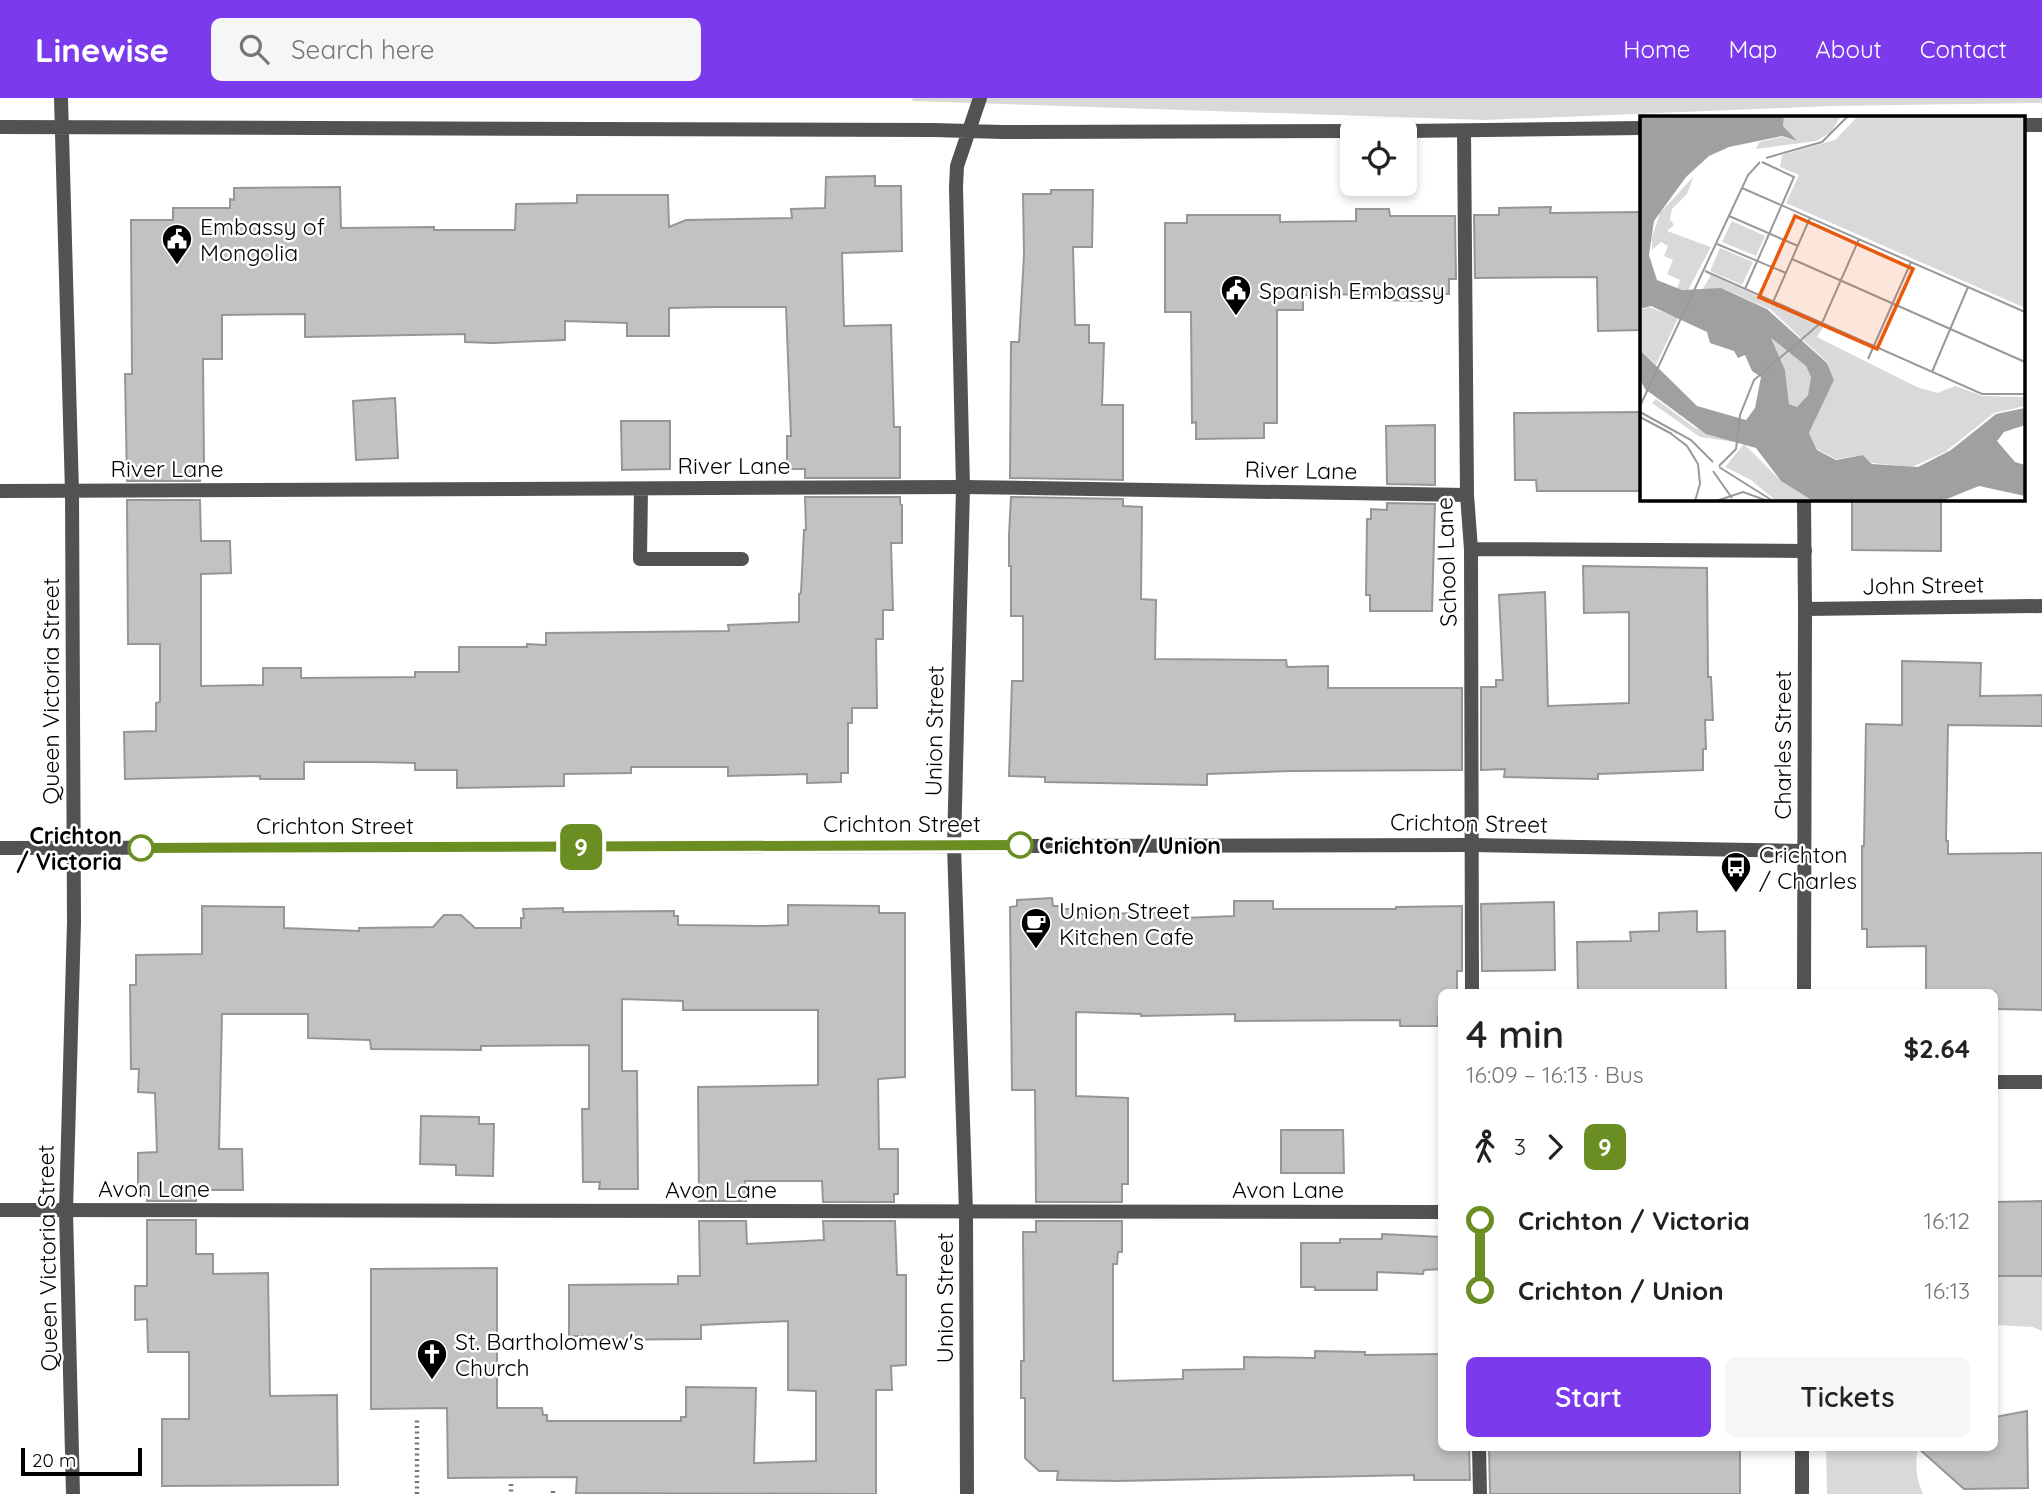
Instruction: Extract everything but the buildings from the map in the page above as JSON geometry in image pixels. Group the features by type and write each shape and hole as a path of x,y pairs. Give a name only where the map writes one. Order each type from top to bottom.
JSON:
{"street":[{"name":"Queen Victoria Street","path":"61,98 72,492 74,922 66,1211 73,1494"},
{"name":"Union Street","path":"967,1494 967,1212 954,846 963,487 956,187 957,166 980,98"},
{"path":"2024,125 2042,125"},
{"path":"0,127 1340,131"},
{"path":"1417,131 1640,128"},
{"name":"School Lane","path":"1464,131 1467,495 1471,549 1472,989"},
{"name":"River Lane","path":"0,491 963,487 1467,495"},
{"path":"641,489 640,559 742,559"},
{"name":"Charles Street","path":"1804,500 1804,989"},
{"path":"1471,549 1805,551"},
{"name":"John Street","path":"1805,609 2042,606"},
{"name":"Crichton Street","path":"0,848 1472,845 1804,851"},
{"path":"1998,1082 2042,1082"},
{"name":"Avon Lane","path":"0,1210 1438,1212"},
{"path":"1479,1451 1480,1494"},
{"path":"1802,1451 1802,1494"}],"path":[{"path":"417,1417 417,1494"},
{"path":"511,1484 511,1494"}],"shaded area":[{"path":"913,98 2042,98 2042,103 1831,106 1485,120 912,101"},
{"path":"1998,1276 2042,1276 2042,1331 2033,1327 1998,1325"},
{"path":"1826,1451 1918,1451 1917,1471 1923,1494 1827,1494"}],"bus line":[{"name":"9","path":"141,848 1020,845"}],"place":[{"name":"Embassy of Mongolia","path":"177,266"},
{"name":"Spanish Embassy","path":"1236,317"},
{"name":"Crichton / Union","path":"1020,845"},
{"name":"Crichton / Victoria","path":"141,848"},
{"name":"Crichton / Charles","path":"1736,894"},
{"name":"Union Street Kitchen Cafe","path":"1036,950"},
{"name":"St. Bartholomew's Church","path":"432,1381"}]}
